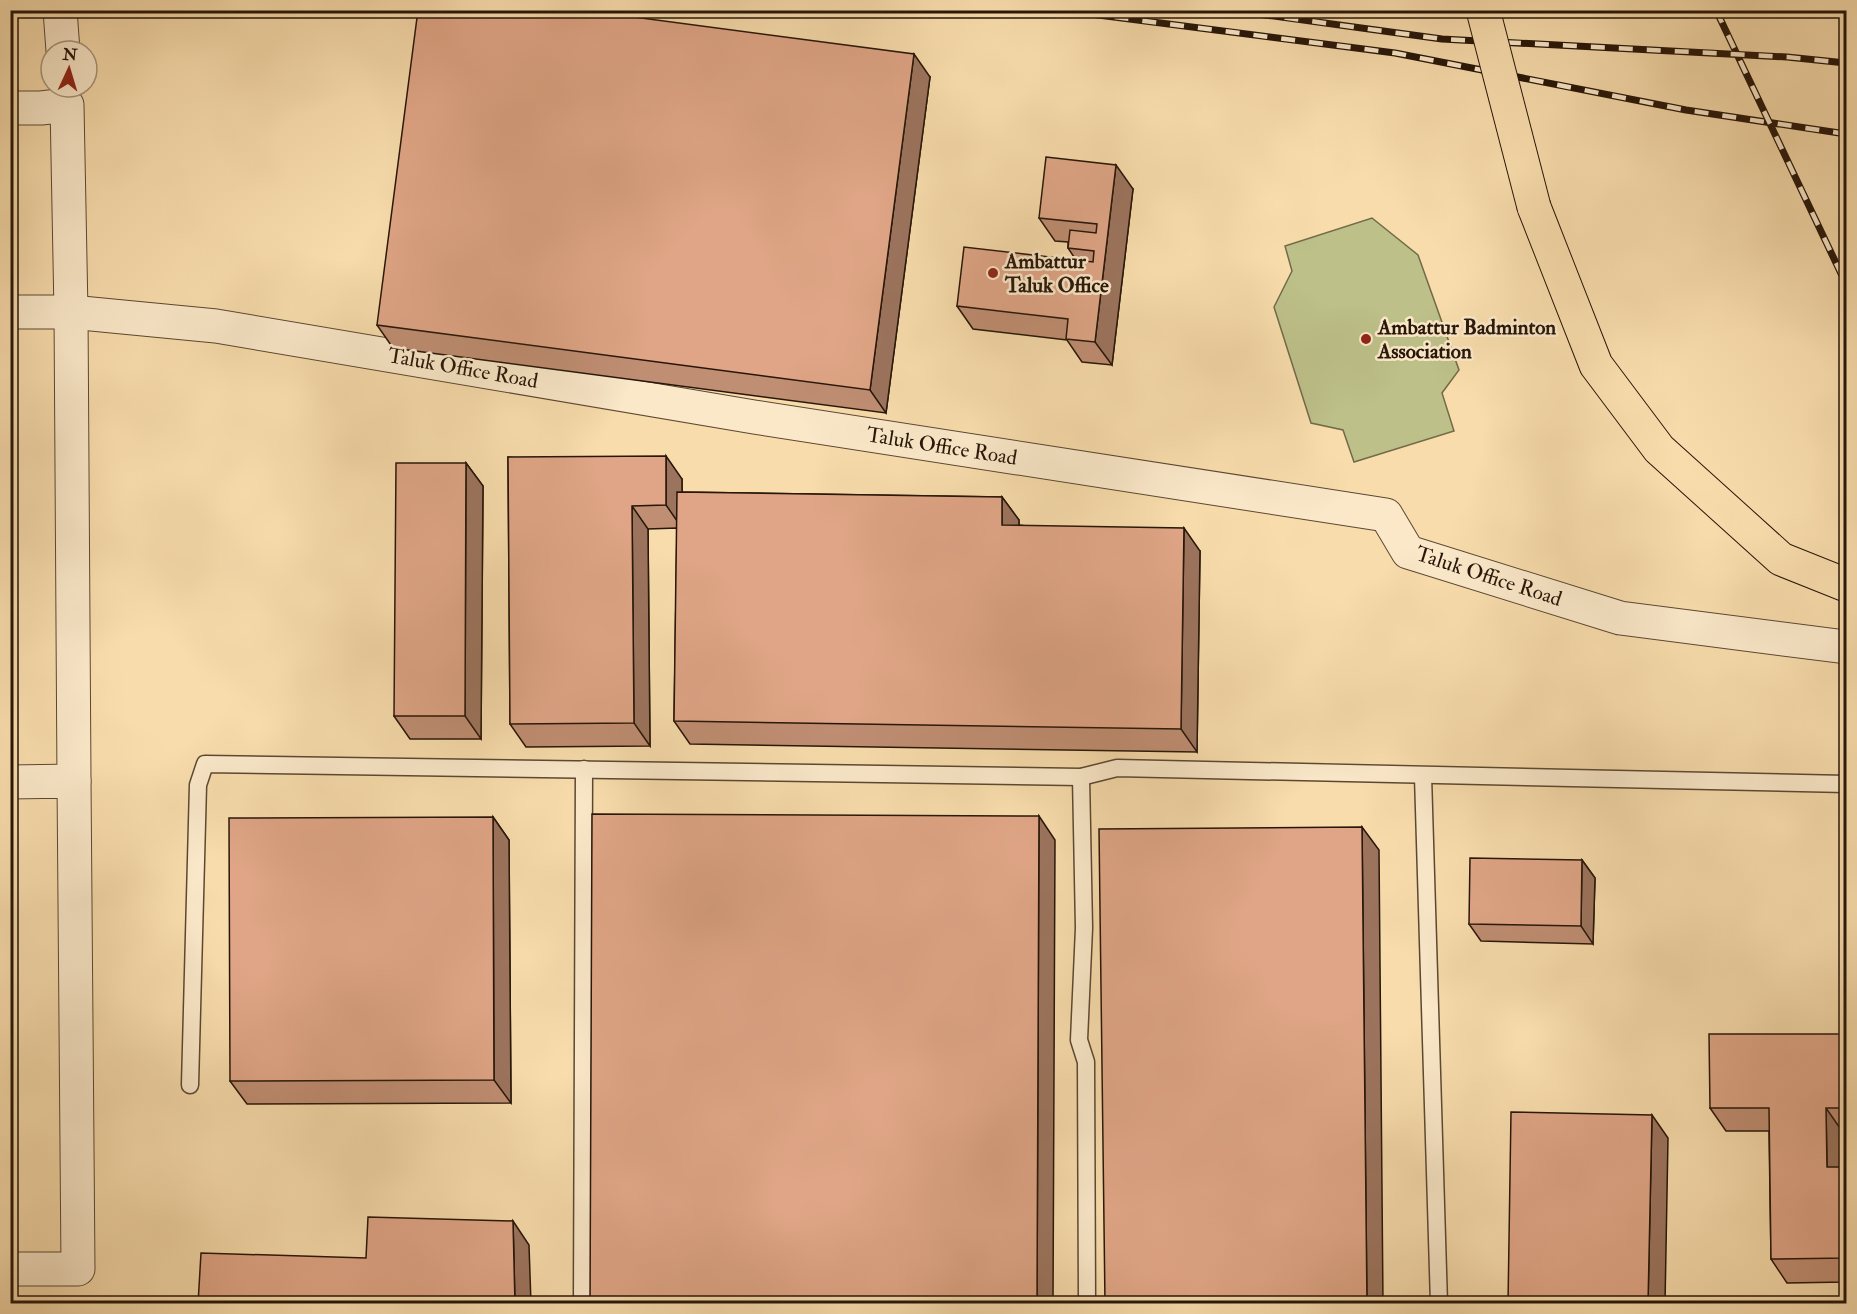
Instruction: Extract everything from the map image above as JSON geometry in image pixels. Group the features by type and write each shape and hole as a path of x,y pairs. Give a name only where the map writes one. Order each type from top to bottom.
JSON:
{"highway":[{"path":"1483,10 1534,207 1596,365 1659,449 1781,559 1846,585"}],"street":[{"path":"60,10 62,39"},
{"path":"10,108 41,108 60,99"},
{"path":"10,1269 78,1269 71,312 66,99"},
{"name":"Taluk Office Road","path":"10,312 71,312 216,326 754,417 1386,515 1408,552 1620,618 1846,647"},
{"path":"10,782 74,781"}],"lane":[{"path":"190,1085 198,785 205,764 1081,777 1117,768 1846,784"},
{"path":"582,1304 584,769"},
{"path":"1423,776 1439,1304"},
{"path":"1081,777 1084,928 1079,1040 1086,1062 1087,1304"}],"green space":[{"name":"Ambattur Badminton Association","path":"1372,218 1418,255 1459,370 1442,393 1454,431 1354,462 1343,430 1311,423 1274,307 1292,271 1285,246"}],"building":[{"path":"418,10 581,10 914,54 870,390 377,325"},
{"path":"1046,157 1116,165 1095,342 1066,339 1068,319 957,306 964,247 1093,262 1094,251 1068,248 1070,230 1096,233 1097,224 1039,218"},
{"path":"666,456 666,505 632,506 634,723 510,724 508,457"},
{"path":"396,463 466,463 465,716 394,716"},
{"path":"677,492 1002,497 1002,525 1184,528 1181,729 674,721"},
{"path":"592,814 1039,816 1037,1304 590,1304"},
{"path":"493,817 494,1080 230,1081 229,818"},
{"path":"1362,827 1367,1304 1105,1304 1099,829"},
{"path":"1470,858 1582,860 1581,926 1469,924"},
{"path":"1709,1034 1846,1034 1846,1108 1826,1108 1827,1167 1846,1167 1846,1258 1771,1259 1769,1108 1710,1108"},
{"path":"1511,1112 1652,1115 1648,1304 1508,1304"},
{"path":"368,1217 513,1221 515,1304 198,1304 201,1253 366,1258"}],"railway":[{"path":"1059,10 1395,53 1686,110 1846,134"},
{"path":"1229,10 1442,39 1787,57 1846,63"},
{"path":"1716,10 1846,284"}],"place":[{"name":"Ambattur Taluk Office","path":"993,273"},
{"name":"Ambattur Badminton Association","path":"1366,339"}]}
